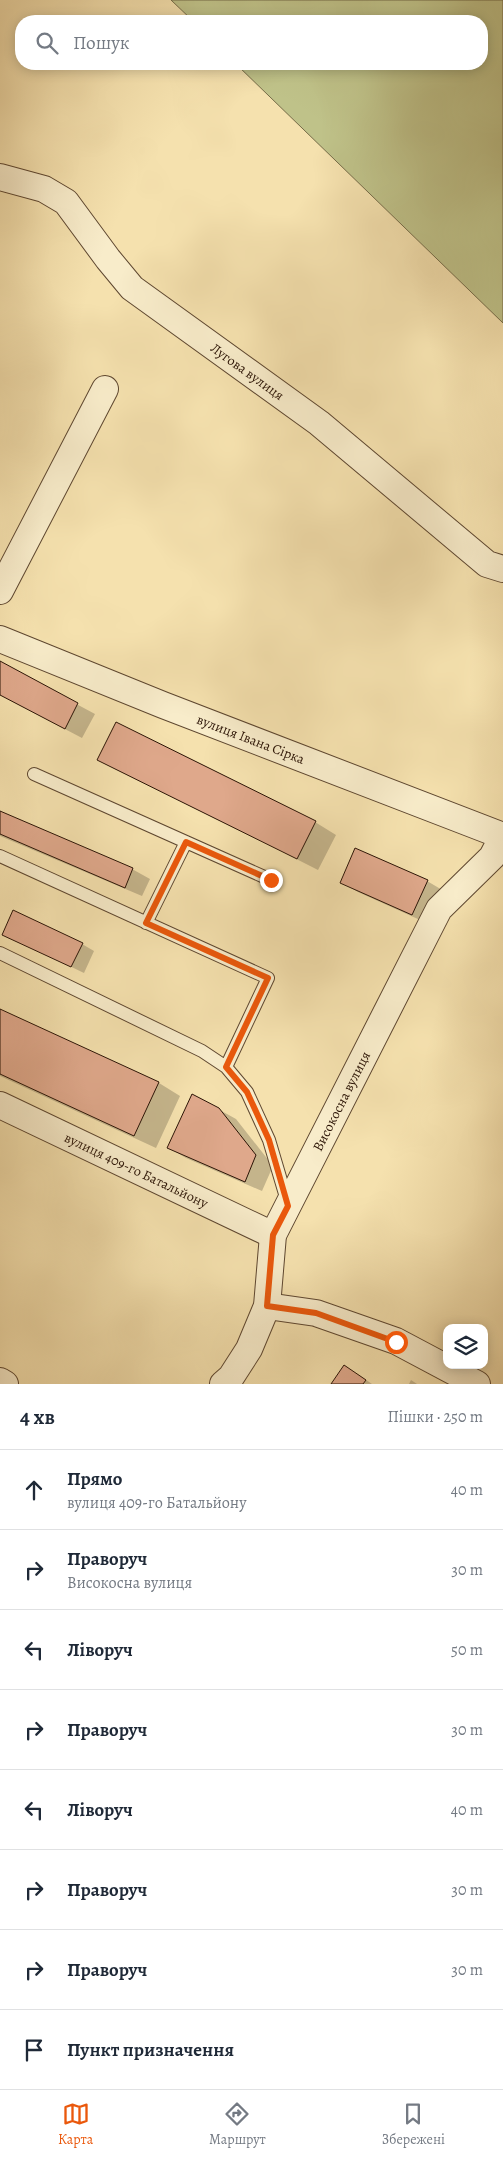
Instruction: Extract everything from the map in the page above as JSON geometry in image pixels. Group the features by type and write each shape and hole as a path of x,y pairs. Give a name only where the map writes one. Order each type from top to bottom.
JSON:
{"street":[{"name":"Лугова вулиця","path":"0,177 44,189 66,202 132,288 320,423 487,564 503,569"},
{"path":"0,591 105,390"},
{"name":"вулиця Івана Сірка","path":"0,639 163,705 503,836"},
{"name":"Високосна вулиця","path":"223,1384 231,1377 249,1349 267,1306 273,1235 439,910 492,857 503,836"},
{"name":"вулиця 409-го Батальйону","path":"0,1105 273,1235"},
{"path":"267,1306 316,1313 396,1342 478,1384"},
{"path":"0,1381 5,1384"}],"lane":[{"path":"34,774 271,880"},
{"path":"146,923 186,842"},
{"path":"0,856 268,978 226,1067"},
{"path":"0,952 202,1051 226,1067 247,1092 269,1140 288,1206"}],"green space":[{"path":"171,0 503,0 503,323 242,70 488,70 488,15 187,15"}],"building":[{"path":"0,661 78,703 65,729 0,695"},
{"path":"116,722 316,821 297,859 97,760"},
{"path":"0,811 133,868 125,888 0,834"},
{"path":"355,848 428,880 412,915 340,883"},
{"path":"13,910 83,943 71,967 2,935"},
{"path":"0,1009 159,1082 134,1136 0,1074"},
{"path":"192,1094 219,1108 256,1155 245,1182 167,1148"},
{"path":"344,1365 366,1380 363,1384 331,1384"}],"route":[{"path":"271,880 186,842 146,923 268,978 226,1067 247,1092 269,1140 288,1206 273,1235 267,1306 316,1313 396,1342"}]}
